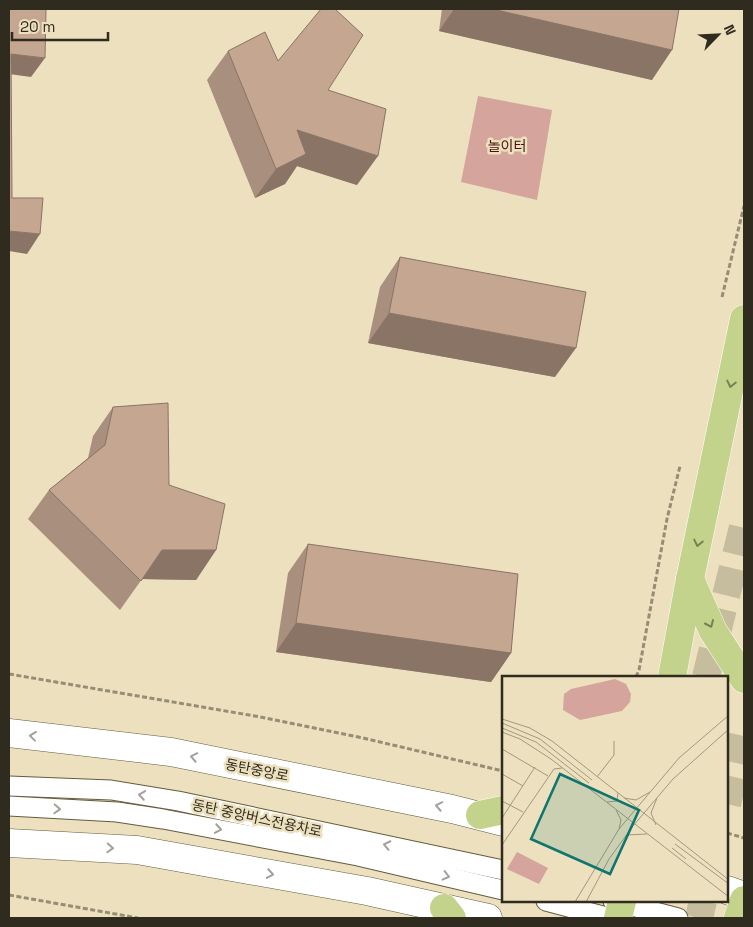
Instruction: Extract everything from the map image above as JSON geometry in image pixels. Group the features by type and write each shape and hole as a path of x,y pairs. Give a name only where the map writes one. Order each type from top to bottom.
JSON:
{"main road":[{"path":"671,671 744,319"},
{"path":"690,579 713,631 744,679"},
{"path":"738,918 744,900"}],"street":[{"name":"동탄중앙로","path":"9,733 171,752 495,816"},
{"path":"9,843 137,850 367,891 448,913 488,918"},
{"path":"728,890 744,896"}],"lane":[{"name":"동탄 중앙버스전용차로","path":"9,786 111,790 178,801 502,870"},
{"name":"동탄 중앙버스전용차로","path":"9,806 117,812 163,819 358,856 502,890"},
{"path":"556,902 617,908 678,918"}],"path":[{"path":"9,674 318,729 502,771"},
{"path":"728,833 744,838"},
{"path":"9,895 138,918"}],"green space":[{"name":"놀이터","path":"478,96 552,110 537,200 461,182"}],"building":[{"path":"9,9 46,9 45,58 11,54 12,198 43,198 40,234 9,231"},
{"path":"321,9 335,9 363,35 328,90 386,109 378,156 297,130 306,154 276,169 228,51 265,32 278,61"},
{"path":"492,9 679,9 672,50"},
{"path":"400,257 586,292 576,348 389,313"},
{"path":"168,403 169,485 225,504 216,550 162,550 141,581 49,490 105,445 113,407"},
{"path":"308,544 518,574 511,653 296,623"}],"tunnel":[{"path":"706,676 744,523"},
{"path":"728,800 744,732"},
{"path":"699,918 703,902"}]}
